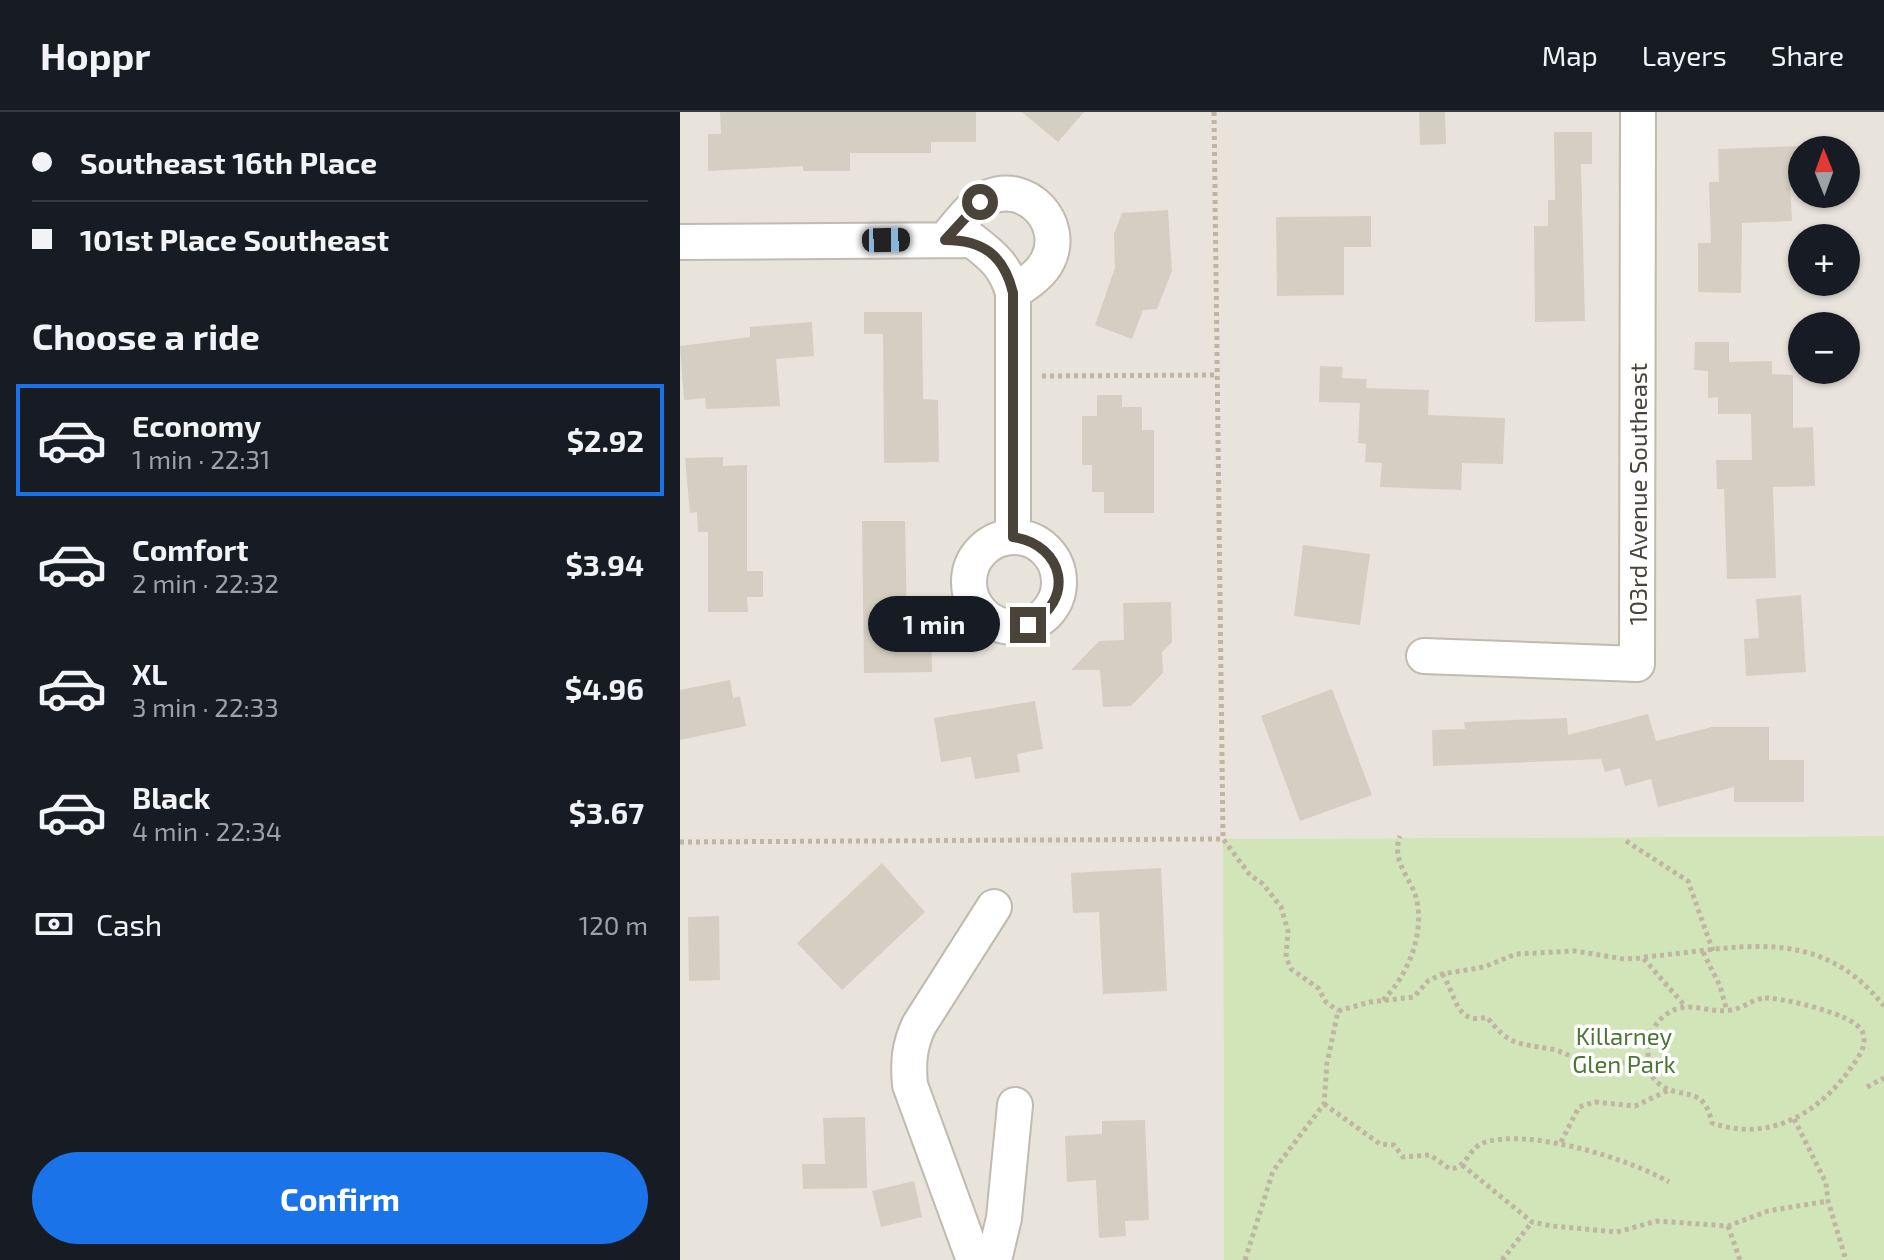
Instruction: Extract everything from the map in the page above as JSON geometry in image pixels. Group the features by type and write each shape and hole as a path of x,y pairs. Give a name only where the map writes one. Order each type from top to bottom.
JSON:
{"street":[{"name":"103rd Avenue Southeast","path":"1424,656 1637,664 1638,112"},
{"path":"945,240 980,202 992,196 1018,195 1041,209 1052,232 1050,257 1043,269 1013,293"},
{"path":"680,242 972,240 991,255 1007,271 1013,293 1013,537"},
{"path":"974,1260 910,1085 908,1063 911,1041 919,1025 994,907"},
{"path":"994,1260 1004,1218 1015,1105"}],"path":[{"path":"1214,112 1223,839 1250,875 1263,884 1281,907 1288,931 1286,957 1291,969 1318,988 1326,1002 1338,1011 1414,997 1428,981 1442,974 1484,967 1502,958 1533,952 1575,951 1624,959 1773,945 1819,954 1856,976 1884,1006"},
{"path":"1013,376 1217,375"},
{"path":"1383,1001 1405,970 1416,938 1415,897 1399,861 1400,836"},
{"path":"680,842 1223,839"},
{"path":"1626,841 1688,881 1713,951"},
{"path":"1703,952 1720,986 1727,1011"},
{"path":"1643,958 1686,1007"},
{"path":"1442,974 1461,1012 1473,1019 1487,1017 1518,1046 1552,1049 1591,1062 1649,1060"},
{"path":"1773,998 1833,1014 1855,1022 1862,1030 1863,1048 1842,1081 1814,1109 1764,1129 1722,1126 1712,1123 1696,1094 1669,1089 1656,1081 1648,1048 1653,1028 1667,1014 1686,1007 1727,1011 1750,1000 1773,998"},
{"path":"1245,1260 1273,1171 1324,1104 1327,1063 1338,1011"},
{"path":"1867,1087 1884,1078"},
{"path":"1561,1142 1569,1122 1582,1105 1595,1102 1635,1106 1669,1089"},
{"path":"1324,1104 1380,1144 1394,1145 1403,1157 1425,1154 1450,1169 1462,1165 1474,1148 1493,1141 1529,1138 1561,1142 1669,1182"},
{"path":"1794,1119 1826,1183 1828,1201 1846,1260"},
{"path":"1462,1165 1532,1222 1617,1232 1657,1221 1728,1226 1768,1211 1828,1201"},
{"path":"1502,1260 1532,1222"},
{"path":"1728,1226 1740,1260"}],"shaded area":[{"path":"680,112 1884,112 1884,836 1223,839 1224,1260 680,1260"}],"green space":[{"name":"Killarney Glen Park","path":"1884,836 1884,1260 1224,1260 1223,839"}],"building":[{"path":"720,112 976,112 976,142 931,142 931,153 850,153 850,171 803,171 803,166 708,171 708,134 721,134"},
{"path":"1022,112 1084,112 1058,142"},
{"path":"1419,112 1445,112 1446,144 1420,145"},
{"path":"1554,132 1592,132 1592,164 1581,164 1585,321 1535,322 1534,226 1548,226 1548,200 1555,200"},
{"path":"1788,146 1788,208 1791,208 1792,221 1742,223 1741,293 1698,292 1698,243 1711,243 1709,182 1719,182 1718,149"},
{"path":"1168,210 1172,271 1157,309 1143,310 1132,339 1095,325 1115,268 1114,234 1122,213"},
{"path":"1371,216 1371,247 1344,247 1344,295 1277,296 1276,217"},
{"path":"864,312 922,312 923,399 938,400 939,462 884,463 883,334 864,334"},
{"path":"812,322 814,356 776,359 780,406 706,409 705,398 684,400 680,346 750,337 750,327"},
{"path":"1695,342 1729,342 1729,362 1772,361 1772,374 1788,375 1788,384 1793,384 1793,428 1813,427 1815,486 1773,487 1776,578 1727,579 1724,489 1717,489 1716,460 1752,460 1751,414 1718,414 1718,397 1708,398 1708,371 1694,370"},
{"path":"1320,366 1343,367 1342,378 1367,379 1366,388 1429,390 1428,415 1505,418 1503,464 1462,463 1461,490 1380,487 1382,463 1365,462 1366,444 1358,443 1360,403 1319,402"},
{"path":"1097,395 1122,395 1122,407 1142,407 1142,430 1154,430 1154,513 1104,513 1104,492 1092,492 1092,465 1082,465 1082,416 1097,416"},
{"path":"723,457 723,466 747,465 747,571 763,571 763,597 747,597 748,612 708,612 708,532 698,532 697,512 690,513 685,458"},
{"path":"862,521 905,521 907,625 931,624 932,672 864,673"},
{"path":"1303,545 1370,554 1360,625 1294,616"},
{"path":"1801,595 1806,672 1746,676 1744,639 1759,638 1756,599"},
{"path":"1171,602 1172,642 1162,652 1163,673 1131,706 1103,707 1100,670 1071,670 1099,641 1124,640 1123,603"},
{"path":"730,680 733,698 740,696 746,726 680,740 680,690"},
{"path":"1332,689 1372,795 1300,821 1261,716"},
{"path":"1035,701 1043,749 1017,754 1020,772 975,779 971,757 941,762 934,718"},
{"path":"1648,714 1656,741 1712,727 1769,727 1769,760 1804,760 1804,802 1734,802 1734,787 1658,807 1651,779 1625,786 1620,768 1605,772 1601,759 1433,766 1432,730 1465,729 1464,722 1567,718 1568,735"},
{"path":"882,863 925,912 842,990 797,943"},
{"path":"1161,868 1167,991 1103,994 1099,912 1073,913 1071,873"},
{"path":"719,916 720,980 689,981 688,917"},
{"path":"865,1117 867,1188 803,1189 802,1164 825,1164 823,1118"},
{"path":"1145,1120 1149,1220 1125,1221 1126,1236 1099,1238 1096,1180 1067,1182 1065,1136 1102,1134 1102,1121"},
{"path":"914,1181 922,1217 881,1227 872,1191"}],"route":[{"path":"980,202 945,240 972,240 1007,271 1013,293 1013,537 1040,545 1050,555 1059,582 1057,596 1050,608 1040,619 1028,625"}]}
